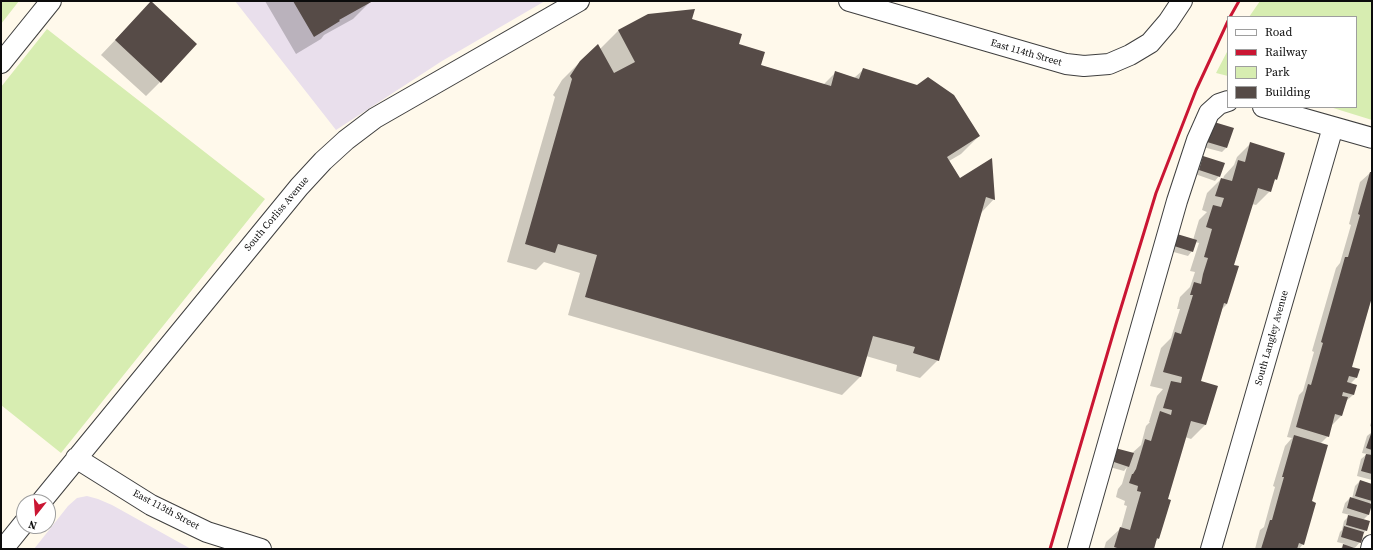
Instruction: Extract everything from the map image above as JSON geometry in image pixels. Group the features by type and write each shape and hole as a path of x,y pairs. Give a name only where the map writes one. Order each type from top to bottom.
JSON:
{"street":[{"path":"1,63 51,1"},
{"name":"South Corliss Avenue","path":"47,494 298,187 323,161 346,140 375,118 579,1"},
{"name":"East 114th Street","path":"850,1 1066,64 1084,66 1109,64 1130,55 1150,43 1168,22 1182,1"},
{"path":"1078,549 1177,201 1195,147 1209,113 1219,104 1227,101"},
{"path":"1266,108 1372,138"},
{"name":"South Langley Avenue","path":"1212,549 1333,127"},
{"name":"East 113th Street","path":"76,458 151,505 207,532 261,549"},
{"path":"4,549 16,533"},
{"path":"1371,549 1372,545"}],"shaded area":[{"path":"235,1 545,1 442,61 336,130"},
{"path":"87,496 112,505 191,549 34,549 46,534 56,534 56,521 68,506 77,498"}],"green space":[{"path":"1,1 19,1 1,24"},
{"path":"1260,1 1372,1 1372,120 1333,108 1357,108 1357,16 1250,16"},
{"path":"47,29 265,199 61,453 1,405 1,87"},
{"path":"1227,52 1227,76 1216,73"}],"building":[{"path":"151,1 197,44 161,83 115,40"},
{"path":"293,1 373,1 339,20 340,21 314,37"},
{"path":"695,9 692,19 742,34 739,44 765,52 761,65 831,86 835,71 859,79 863,68 917,85 928,77 954,95 980,136 947,157 960,178 992,158 995,200 986,197 939,361 913,353 915,347 873,336 861,377 585,297 597,255 558,244 555,253 525,244 572,79 570,76 580,61 598,44 614,73 635,62 618,30 648,14"},
{"path":"1214,122 1234,128 1227,148 1207,142"},
{"path":"1250,142 1285,153 1277,180 1275,179 1271,192 1258,188 1234,265 1239,266 1227,304 1224,303 1201,381 1218,386 1206,425 1191,421 1168,499 1171,500 1159,539 1157,538 1154,549 1120,549 1114,547 1120,527 1130,530 1141,492 1137,491 1138,486 1129,483 1132,474 1136,469 1145,439 1151,441 1160,411 1171,415 1172,410 1163,408 1171,381 1181,383 1182,377 1163,372 1175,332 1181,334 1193,295 1190,295 1194,282 1201,284 1208,258 1204,257 1212,229 1206,227 1213,205 1221,207 1224,198 1215,196 1221,178 1232,181 1238,160 1245,162"},
{"path":"1203,156 1225,163 1220,177 1199,170"},
{"path":"1370,172 1372,172 1372,297 1352,367 1360,369 1357,378 1349,376 1347,382 1357,385 1354,395 1343,392 1342,396 1348,397 1342,416 1335,414 1329,437 1296,427 1308,384 1311,385 1323,343 1321,342 1345,257 1348,257 1360,215 1358,214"},
{"path":"1177,234 1197,240 1193,252 1174,246"},
{"path":"1372,431 1372,450 1366,448"},
{"path":"1294,435 1328,445 1312,501 1316,503 1304,545 1299,543 1297,549 1261,549 1270,520 1272,520"},
{"path":"1115,448 1134,453 1129,467 1111,461"},
{"path":"1366,454 1372,455 1372,474 1361,471"},
{"path":"1360,480 1372,484 1372,501 1355,496"},
{"path":"1350,497 1372,504 1369,515 1347,508"},
{"path":"1348,515 1370,521 1367,531 1346,525"},
{"path":"1344,526 1364,532 1361,543 1341,537"},
{"path":"1343,544 1357,549 1342,549"}],"railway":[{"path":"1231,16 1239,1"},
{"path":"1050,549 1156,193 1196,90 1227,23"}]}
